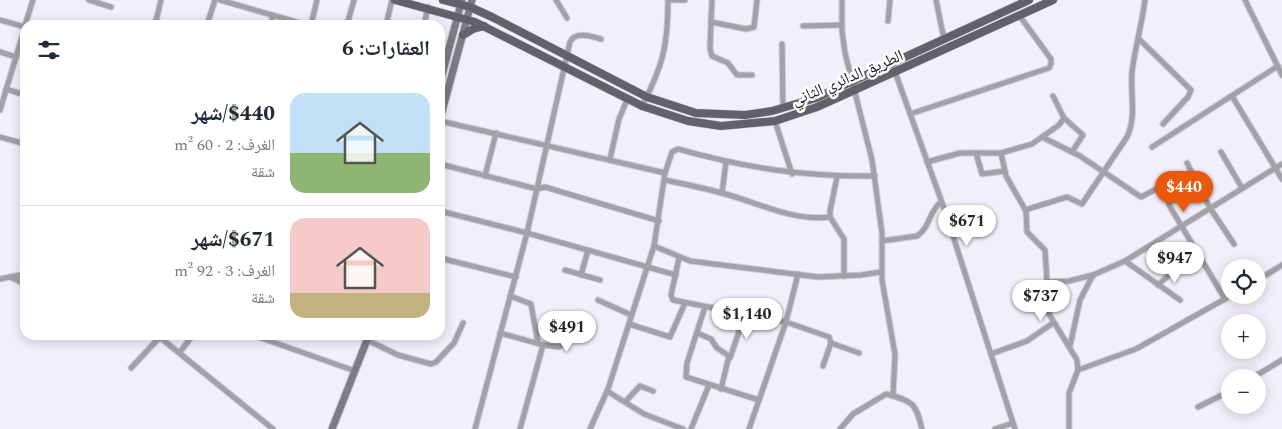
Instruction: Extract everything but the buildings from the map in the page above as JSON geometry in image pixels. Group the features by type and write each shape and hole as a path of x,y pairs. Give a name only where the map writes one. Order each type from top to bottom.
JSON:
{"main road":[{"name":"الطريق الدائري الثاني","path":"394,0 428,7 485,26 627,100 672,117 703,124 739,125 776,120 816,108 1053,0"},
{"name":"الطريق الدائري الثاني","path":"442,0 471,4 647,97 675,107 708,115 745,115 783,108 816,98 1029,0"},
{"path":"463,35 473,29 485,26"}],"street":[{"path":"27,20 33,0"},
{"path":"89,0 111,7"},
{"path":"156,20 161,0"},
{"path":"209,20 215,0"},
{"path":"220,0 288,20"},
{"path":"312,20 317,0"},
{"path":"348,20 354,0"},
{"path":"388,20 394,0"},
{"path":"556,0 568,18"},
{"path":"642,106 661,68 665,52 669,0 685,0"},
{"path":"712,0 710,22 710,49 712,56 728,64 738,75 752,75"},
{"path":"710,22 752,28 757,0"},
{"path":"842,0 842,25 852,81 875,176 882,241 881,272 894,345 893,395"},
{"path":"888,21 890,0"},
{"path":"936,0 944,39"},
{"path":"1025,210 1067,197 1082,204 1130,130 1133,105 1132,72 1145,0"},
{"path":"1244,0 1282,75"},
{"path":"445,54 461,2"},
{"path":"445,102 471,4"},
{"path":"425,20 428,7"},
{"path":"910,114 1049,68 1052,64 1051,59 1020,15"},
{"path":"272,20 273,16"},
{"path":"0,20 20,25"},
{"path":"802,26 842,25"},
{"path":"475,429 538,189 570,42 574,36 601,39"},
{"path":"1139,39 1191,90 1188,98 1162,124"},
{"path":"0,110 20,43"},
{"path":"782,44 783,108"},
{"path":"0,52 16,57"},
{"path":"892,63 941,202 1015,429"},
{"path":"1152,147 1278,66"},
{"path":"6,89 20,93"},
{"path":"1054,96 1064,118 1083,135 1072,152"},
{"path":"1232,96 1282,179"},
{"path":"610,159 619,119 627,100"},
{"path":"927,162 960,153 1002,153 1032,144 1042,138 1064,118"},
{"path":"776,120 792,174"},
{"path":"445,121 666,173"},
{"path":"485,176 496,133"},
{"path":"0,136 20,142"},
{"path":"1042,138 1072,152 1140,197 1163,188 1168,195 1169,205 1221,292"},
{"path":"590,429 607,391 654,246 666,173 675,150 726,162 792,174 837,177 875,176"},
{"path":"1221,152 1242,188"},
{"path":"976,153 982,174 1004,171"},
{"path":"1002,153 1004,171 1025,210 1027,232 1045,250 1049,314 1077,360 1078,370 1069,393 1069,429"},
{"path":"722,193 726,162"},
{"path":"1186,163 1210,208 1234,244"},
{"path":"1046,282 1069,281 1125,261 1282,164"},
{"path":"445,165 538,189 545,187 659,221"},
{"path":"837,177 830,217 844,239 844,276"},
{"path":"665,180 722,193 801,216 816,219 830,217"},
{"path":"882,241 917,236 921,233 933,209 941,202"},
{"path":"445,212 676,275"},
{"path":"654,246 679,258 818,277 881,272"},
{"path":"581,274 588,250"},
{"path":"679,258 671,297 675,301 786,322 829,336 831,343 822,366"},
{"path":"445,259 516,277"},
{"path":"1125,261 1180,300"},
{"path":"1266,275 1282,265"},
{"path":"1158,285 1177,268"},
{"path":"565,270 600,280"},
{"path":"749,429 786,322 798,274"},
{"path":"1070,346 1080,300 1092,274"},
{"path":"0,279 20,275"},
{"path":"7,276 20,282"},
{"path":"510,296 530,304 540,344 520,429"},
{"path":"598,300 631,315"},
{"path":"1078,370 1136,349 1221,301"},
{"path":"629,324 670,337 685,303"},
{"path":"704,307 687,363 686,376 688,379 760,400"},
{"path":"721,388 745,314"},
{"path":"373,340 398,355 420,363 431,364 436,362 454,342 463,323"},
{"path":"991,354 1027,341 1053,323"},
{"path":"500,333 559,347 585,329"},
{"path":"697,333 711,339 717,348 728,354 730,358"},
{"path":"132,368 155,340"},
{"path":"164,340 273,429"},
{"path":"180,352 189,340"},
{"path":"268,340 355,370"},
{"path":"332,429 367,340"},
{"path":"831,343 859,353"},
{"path":"1266,370 1282,360"},
{"path":"691,429 709,384"},
{"path":"626,401 640,386 653,391"},
{"path":"607,391 626,401 644,414 683,429"},
{"path":"840,429 852,414 880,395 893,395 914,405 918,409 922,429"},
{"path":"1198,407 1221,396"},
{"path":"660,429 662,422"},
{"path":"995,429 1013,423"}]}
